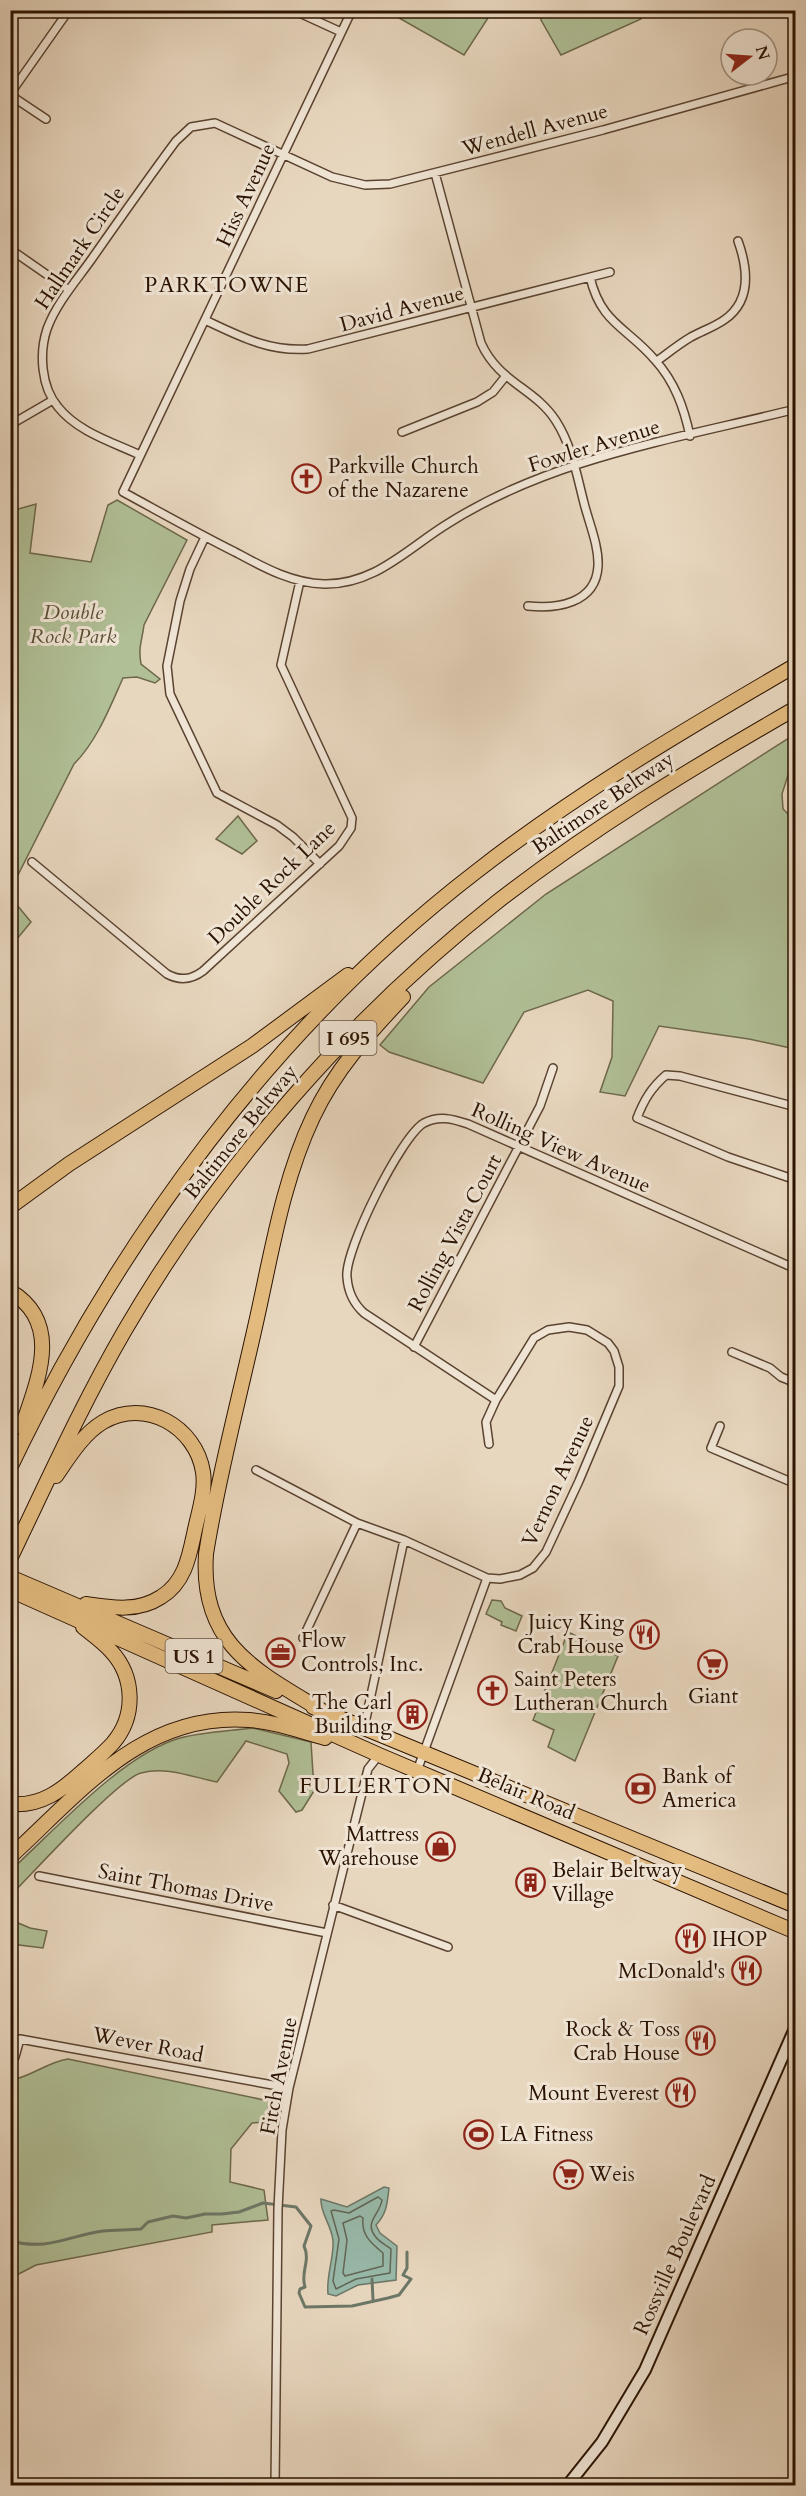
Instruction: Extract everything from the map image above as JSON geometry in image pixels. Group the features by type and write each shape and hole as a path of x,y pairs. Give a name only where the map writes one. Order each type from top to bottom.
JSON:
{"highway":[{"name":"Baltimore Beltway","path":"10,1468 40,1405 83,1328 160,1206 216,1132 268,1070 384,949 475,872 579,797 686,728 795,665"},
{"name":"Baltimore Beltway","path":"10,1559 99,1376 126,1328 190,1229 256,1141 334,1053 452,940 552,861 703,761 795,708"},
{"path":"321,1710 258,1672 236,1651 213,1613 206,1583 206,1554 209,1535 288,1186 313,1117 337,1073 353,1051 455,944 552,861"},
{"path":"10,1207 69,1164 252,1046 384,949"},
{"path":"10,1291 23,1300 37,1321 43,1354 37,1384 10,1461"},
{"path":"38,1500 88,1434 104,1422 123,1414 143,1413 168,1420 186,1434 201,1462 204,1489 189,1558 185,1569 171,1589 151,1602 133,1607 115,1608 66,1601"},
{"name":"Belair Road","path":"10,1577 20,1590 70,1616 379,1755 795,1932"},
{"name":"Belair Road","path":"20,1590 66,1601 364,1728 795,1906"},
{"path":"10,1804 39,1801 63,1788 112,1744 122,1731 127,1717 130,1705 128,1681 118,1659 70,1616"},
{"path":"10,1857 129,1750 159,1735 194,1723 231,1719 276,1724 379,1755"}],"main road":[{"name":"Rossville Boulevard","path":"567,2486 602,2442 645,2370 795,2026"}],"street":[{"path":"46,119 10,95 69,10"},
{"path":"292,10 341,32"},
{"name":"Hiss Avenue","path":"123,492 352,10"},
{"name":"Wendell Avenue","path":"284,155 332,177 365,185 390,184 603,130 795,76"},
{"name":"Hallmark Circle","path":"140,455 78,424 62,412 53,400 44,371 44,345 50,320 69,290 186,129 215,123 284,155"},
{"path":"435,173 471,308 485,351 505,377 548,410 562,431 574,465 596,548 598,568 586,593 572,603 547,608 528,606"},
{"path":"657,361 693,336 723,321 739,305 745,290 747,273 738,241"},
{"path":"10,249 69,290"},
{"name":"David Avenue","path":"205,320 256,343 276,349 296,350 323,346 610,272"},
{"path":"590,277 593,292 604,312 657,361 675,388 690,435"},
{"path":"402,432 477,402 492,392 505,377"},
{"path":"10,425 53,400"},
{"name":"Fowler Avenue","path":"123,492 276,573 300,581 336,584 371,574 465,513 508,491 574,465 795,409"},
{"path":"206,537 190,569 180,601 167,666 170,694 217,793 277,825 320,864"},
{"name":"Double Rock Lane","path":"33,862 167,974 184,979 194,978 203,971 347,837 352,820 280,665 300,581"},
{"name":"Rolling Vista Court","path":"414,1347 540,1106 553,1068"},
{"path":"795,1107 680,1076 666,1075 653,1086 644,1099 637,1118 728,1157 795,1180"},
{"name":"Rolling View Avenue","path":"496,1400 356,1306 350,1292 346,1276 354,1241 407,1140 425,1123 447,1118 468,1124 583,1173 795,1269"},
{"name":"Vernon Avenue","path":"256,1470 357,1523 404,1540 487,1578 500,1579 520,1575 533,1568 546,1552 619,1386 619,1367 614,1351 604,1339 588,1330 569,1327 548,1330 538,1335 530,1343 496,1400 486,1422 489,1444"},
{"path":"732,1353 770,1368 781,1377 795,1383"},
{"path":"720,1426 711,1448 795,1484"},
{"path":"303,1638 357,1523"},
{"path":"364,1728 404,1540"},
{"path":"417,1771 487,1578"},
{"name":"Fitch Avenue","path":"275,2486 278,2209 282,2130 289,2088 368,1769 379,1755"},
{"name":"Saint Thomas Drive","path":"39,1876 327,1933"},
{"path":"333,1905 448,1947"},
{"name":"Wever Road","path":"15,2057 20,2039 289,2088"}],"green space":[{"path":"391,10 489,11 488,18 464,55 392,14"},
{"path":"541,10 643,11 641,19 561,55 541,20"},
{"name":"Double Rock Park","path":"117,500 187,540 144,625 140,648 141,664 160,679 155,683 137,677 123,678 90,745 74,764 16,879 12,899 31,922 11,946 11,511 36,504 30,553 91,562 108,505"},
{"path":"795,734 795,767 789,772 782,794 783,809 795,821 795,1049 749,1039 659,1026 625,1096 600,1092 612,1057 613,1001 588,990 524,1012 483,1083 389,1052 380,1045 429,987 546,894"},
{"path":"238,816 257,841 242,854 216,839"},
{"path":"492,1600 501,1601 505,1608 522,1616 516,1631 501,1625 502,1622 486,1614"},
{"path":"568,1632 618,1656 575,1761 548,1747 554,1730 533,1720"},
{"path":"253,1728 311,1742 313,1774 319,1783 302,1810 296,1812 279,1791 289,1763 287,1754 246,1741 217,1782 160,1771 141,1773 130,1779 96,1808 11,1895 11,1870 91,1795 136,1760 180,1738"},
{"path":"11,1920 30,1928 47,1931 43,1948 11,1944"},
{"path":"68,2059 269,2101 266,2122 252,2123 231,2149 230,2182 264,2190 268,2220 212,2225 212,2232 36,2265 11,2278 11,2080"}],"water":[{"path":"384,2187 389,2188 387,2204 376,2225 380,2233 397,2246 396,2280 358,2285 336,2296 328,2294 333,2241 321,2199 347,2207"}],"waterway":[{"path":"10,2241 24,2244 47,2244 90,2233 141,2229 148,2222 173,2216 186,2218 205,2214 239,2212 263,2203 296,2207 311,2226 304,2246 306,2251 305,2287 300,2289 299,2293 305,2307 352,2306 399,2295 411,2279 403,2275 407,2268 407,2252"},
{"path":"372,2279 373,2300"}],"place":[{"name":"Parkville Church of the Nazarene","path":"307,478"},
{"name":"Juicy King Crab House","path":"645,1634"},
{"name":"Flow Controls, Inc.","path":"280,1652"},
{"name":"Giant","path":"713,1665"},
{"name":"Saint Peters Lutheran Church","path":"493,1691"},
{"name":"The Carl Building","path":"413,1714"},
{"name":"Bank of America","path":"641,1788"},
{"name":"Mattress Warehouse","path":"440,1846"},
{"name":"Belair Beltway Village","path":"531,1882"},
{"name":"IHOP","path":"691,1939"},
{"name":"McDonald's","path":"746,1971"},
{"name":"Rock & Toss Crab House","path":"701,2041"},
{"name":"Mount Everest","path":"680,2093"},
{"name":"LA Fitness","path":"479,2134"},
{"name":"Weis","path":"568,2174"}],"district":[{"name":"PARKTOWNE","path":"227,285"},
{"name":"FULLERTON","path":"376,1786"}]}
